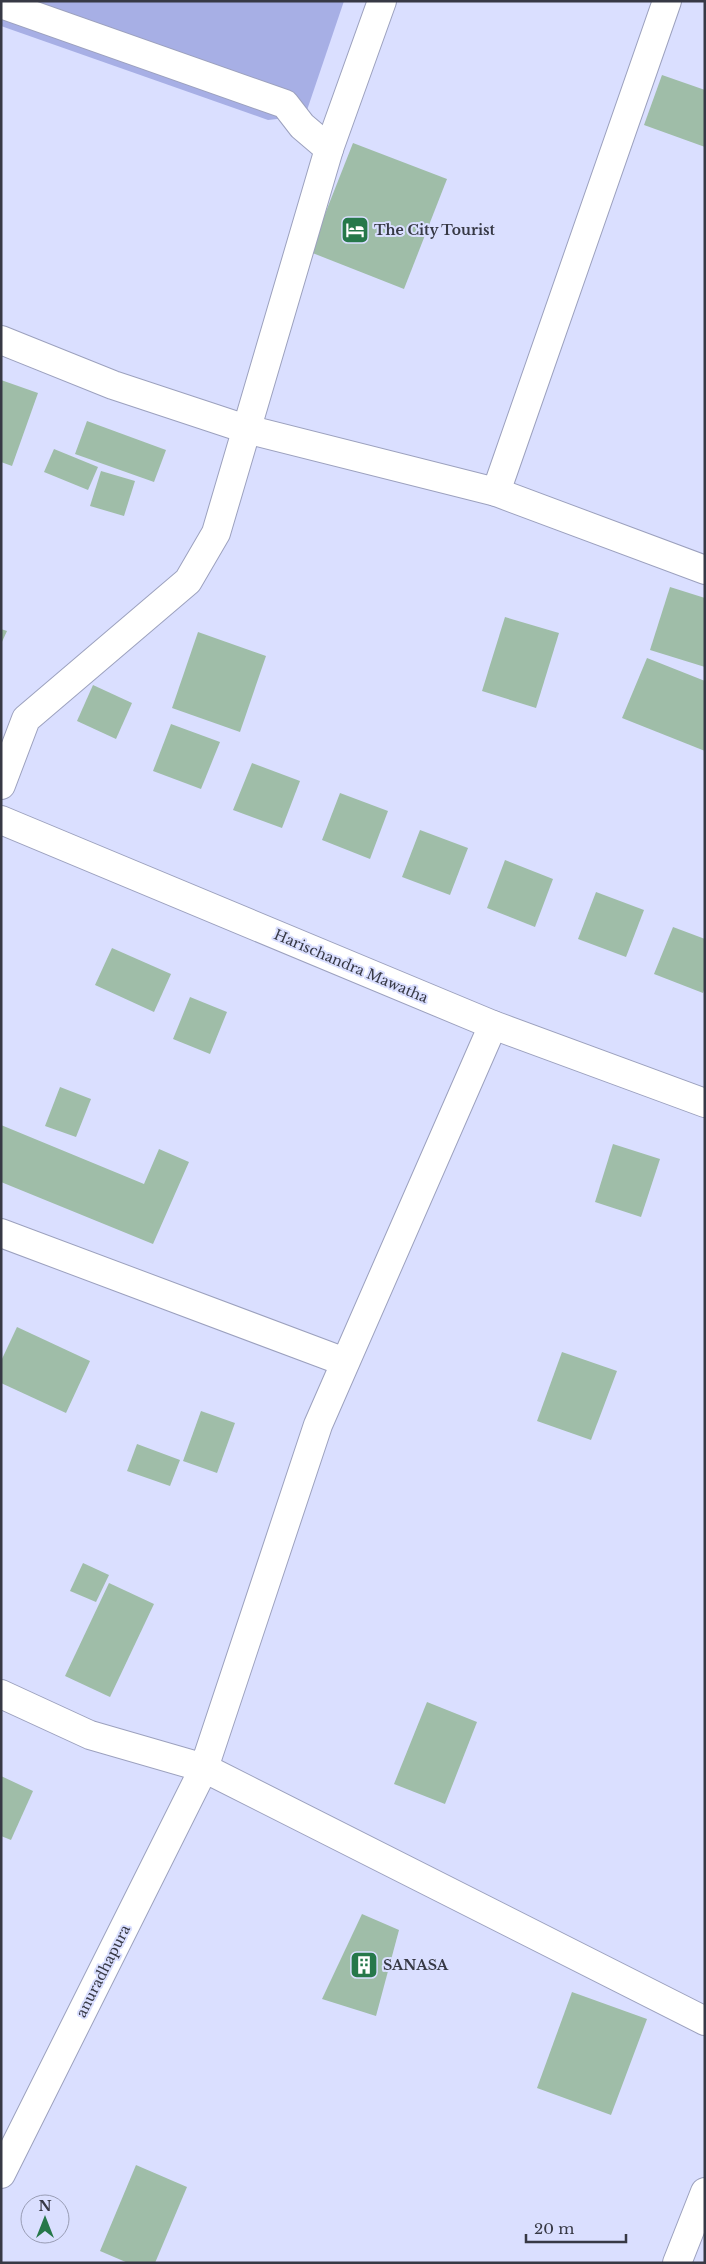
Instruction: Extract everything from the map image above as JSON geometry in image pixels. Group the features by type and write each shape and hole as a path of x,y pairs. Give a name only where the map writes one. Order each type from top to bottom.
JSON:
{"street":[{"path":"1,784 26,719 188,581 216,533 329,149 382,1"},
{"path":"496,492 667,1"},
{"path":"1,4 285,104 302,126 329,149"},
{"path":"1,340 113,385 246,429 496,492 705,570"},
{"name":"Harischandra Mawatha","path":"1,820 493,1025 705,1103"},
{"name":"anuradhapura","path":"1,2174 204,1768 318,1425 493,1025"},
{"path":"1,1233 346,1362"},
{"path":"1,1694 90,1735 204,1768 705,2021"},
{"path":"677,2263 705,2192"}],"shaded area":[{"path":"1,1 344,1 305,116 268,120 1,26"}],"building":[{"path":"662,75 705,90 705,147 644,125"},
{"path":"353,143 447,179 404,289 310,252"},
{"path":"1,380 38,393 12,466 1,462"},
{"path":"87,421 166,450 154,482 75,454"},
{"path":"54,449 98,467 88,490 44,472"},
{"path":"101,471 135,481 124,516 90,506"},
{"path":"670,587 705,598 705,667 650,650"},
{"path":"505,617 559,633 536,708 482,691"},
{"path":"1,629 7,631 1,644"},
{"path":"198,632 266,656 240,732 172,708"},
{"path":"647,658 705,681 705,751 622,718"},
{"path":"93,685 132,703 116,739 77,721"},
{"path":"171,724 220,742 201,789 153,771"},
{"path":"252,763 300,781 282,828 233,810"},
{"path":"340,793 388,811 370,859 322,840"},
{"path":"420,830 468,848 450,895 402,877"},
{"path":"505,860 553,879 535,927 487,908"},
{"path":"596,892 644,910 626,957 578,939"},
{"path":"673,927 705,939 705,987 703,993 654,974"},
{"path":"112,948 171,974 154,1012 95,985"},
{"path":"190,997 227,1012 210,1054 173,1039"},
{"path":"60,1087 91,1099 76,1137 45,1126"},
{"path":"1,1125 144,1184 159,1149 189,1162 153,1244 1,1182"},
{"path":"613,1144 660,1159 641,1217 595,1202"},
{"path":"17,1327 90,1361 66,1413 1,1383 1,1361"},
{"path":"562,1352 617,1371 591,1440 537,1421"},
{"path":"201,1411 235,1423 217,1473 183,1461"},
{"path":"137,1444 180,1460 170,1486 127,1471"},
{"path":"83,1563 109,1575 96,1602 70,1591"},
{"path":"109,1583 154,1604 110,1697 65,1676"},
{"path":"427,1702 477,1722 445,1804 394,1784"},
{"path":"1,1776 33,1791 11,1840 1,1836"},
{"name":"SANASA","path":"362,1914 399,1930 376,2016 322,1999"},
{"path":"572,1992 647,2019 611,2115 537,2088"},
{"path":"136,2165 187,2187 155,2263 128,2263 100,2251"}],"place":[{"name":"The City Tourist","path":"355,230"},
{"name":"SANASA","path":"364,1965"}]}
